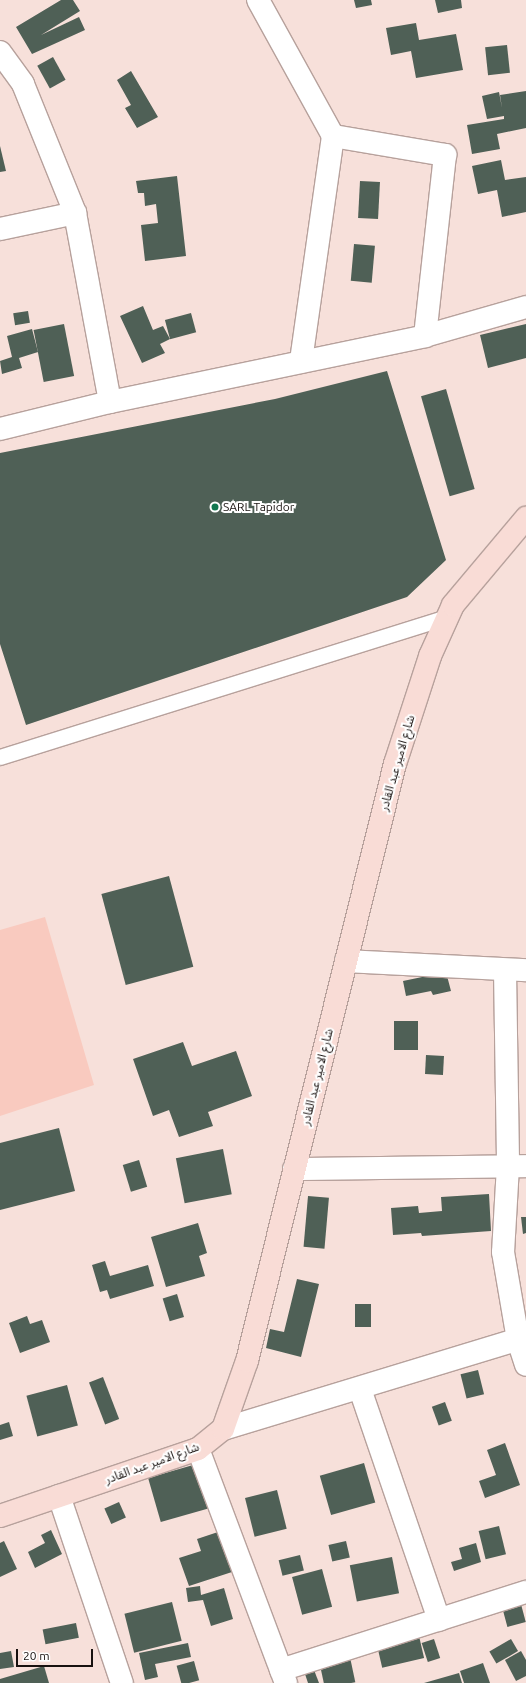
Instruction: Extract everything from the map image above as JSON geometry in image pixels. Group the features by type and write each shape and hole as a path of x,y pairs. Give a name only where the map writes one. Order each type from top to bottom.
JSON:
{"main road":[{"name":"شارع الامير عبد القادر","path":"0,1516 198,1449 223,1429 247,1361 394,764 430,656 453,605 526,518"}],"street":[{"path":"258,0 333,136 301,362"},
{"path":"0,52 23,84 75,213 110,402"},
{"path":"333,136 445,155 426,336"},
{"path":"0,229 75,213"},
{"path":"0,429 110,402 426,336 526,307"},
{"path":"346,961 516,970 517,1166 503,1252 522,1339 526,1365"},
{"path":"294,1169 517,1166"},
{"path":"223,1429 360,1390 522,1339"},
{"path":"360,1390 439,1620"},
{"path":"198,1449 283,1677 439,1620 526,1592"},
{"path":"59,1496 122,1683"}],"lane":[{"path":"0,757 449,616"}],"shaded area":[{"path":"45,917 94,1085 0,1116 0,930"}],"building":[{"path":"61,0 73,0 80,11 41,35 79,17 85,30 32,54 16,27"},
{"path":"354,0 371,0 372,5 356,8"},
{"path":"435,0 461,0 462,8 438,13"},
{"path":"416,23 419,40 456,34 463,70 416,78 411,51 391,55 386,28"},
{"path":"507,45 510,73 488,75 485,47"},
{"path":"53,57 66,80 50,88 37,66"},
{"path":"131,71 158,117 137,128 125,108 131,105 117,80"},
{"path":"526,91 526,128 497,134 500,149 472,154 467,125 504,119 504,116 487,119 482,96 499,92 502,108 500,95"},
{"path":"0,146 6,171 0,172"},
{"path":"501,160 505,180 526,177 526,212 502,217 497,190 478,194 472,166"},
{"path":"177,176 186,256 145,261 141,225 158,223 156,204 145,206 144,193 138,193 136,181"},
{"path":"360,181 380,182 378,219 358,218"},
{"path":"354,244 375,246 372,283 351,281"},
{"path":"143,306 153,330 163,326 170,339 160,344 165,353 142,363 120,316"},
{"path":"28,311 30,323 15,325 13,313"},
{"path":"191,313 196,332 170,339 165,320"},
{"path":"64,324 74,376 44,382 34,330"},
{"path":"526,324 526,358 488,368 480,335"},
{"path":"32,329 38,352 19,358 22,368 2,374 0,361 12,357 7,336"},
{"name":"SARL Tapidor","path":"387,371 446,560 407,597 26,725 0,644 0,453 275,399"},
{"path":"446,389 475,489 450,496 421,396"},
{"path":"169,876 193,967 126,985 101,894"},
{"path":"446,972 451,991 433,995 431,991 406,996 403,981"},
{"path":"394,1021 418,1021 418,1050 394,1050"},
{"path":"183,1042 192,1066 236,1051 252,1096 208,1112 213,1126 179,1137 169,1110 153,1116 133,1059"},
{"path":"426,1055 444,1056 443,1075 425,1074"},
{"path":"59,1128 75,1191 0,1210 0,1143"},
{"path":"223,1149 232,1194 185,1203 176,1158"},
{"path":"139,1160 147,1187 131,1192 123,1165"},
{"path":"489,1194 491,1231 422,1236 421,1233 393,1235 391,1208 418,1206 419,1213 442,1211 441,1197"},
{"path":"308,1196 329,1198 324,1249 304,1247"},
{"path":"521,1217 526,1217 526,1233 523,1234"},
{"path":"198,1223 207,1253 199,1256 205,1276 166,1287 151,1237"},
{"path":"105,1261 110,1276 148,1265 154,1286 110,1299 107,1290 100,1292 92,1265"},
{"path":"297,1279 319,1284 301,1357 266,1348 270,1329 284,1332"},
{"path":"177,1294 184,1317 170,1321 163,1298"},
{"path":"355,1304 371,1304 371,1327 355,1327"},
{"path":"27,1316 30,1324 42,1320 50,1342 20,1353 9,1323"},
{"path":"478,1370 484,1394 467,1399 461,1374"},
{"path":"103,1377 119,1419 105,1424 89,1382"},
{"path":"67,1385 78,1426 37,1436 26,1396"},
{"path":"445,1402 452,1421 439,1426 432,1407"},
{"path":"9,1422 13,1436 0,1440 0,1425"},
{"path":"505,1443 520,1485 485,1498 479,1481 496,1475 487,1450"},
{"path":"200,1463 213,1507 161,1522 148,1478"},
{"path":"364,1463 375,1502 331,1515 320,1476"},
{"path":"277,1490 287,1529 255,1537 245,1498"},
{"path":"119,1502 126,1518 111,1524 104,1509"},
{"path":"499,1526 506,1554 486,1559 479,1531"},
{"path":"51,1530 62,1554 35,1568 28,1552 45,1543 41,1535"},
{"path":"218,1532 232,1572 189,1586 179,1558 201,1551 197,1539"},
{"path":"4,1541 17,1569 0,1577 0,1543"},
{"path":"346,1541 350,1558 332,1562 328,1545"},
{"path":"476,1543 481,1562 454,1571 451,1562 462,1559 459,1548"},
{"path":"300,1555 304,1571 283,1576 279,1560"},
{"path":"392,1557 399,1593 357,1602 350,1565"},
{"path":"322,1569 332,1607 302,1615 292,1577"},
{"path":"200,1586 201,1595 224,1588 233,1619 211,1626 203,1600 188,1602 186,1588"},
{"path":"518,1593 526,1622 507,1627 500,1598"},
{"path":"172,1602 182,1641 134,1653 124,1614"},
{"path":"76,1623 79,1638 45,1644 43,1629"},
{"path":"416,1623 424,1658 382,1668 374,1633"},
{"path":"434,1639 440,1658 428,1662 422,1643"},
{"path":"511,1639 518,1651 496,1664 489,1652"},
{"path":"188,1643 191,1657 155,1664 158,1677 145,1680 139,1653"},
{"path":"347,1643 355,1682 324,1683 317,1649"},
{"path":"11,1651 14,1667 0,1669 0,1653"},
{"path":"521,1651 526,1660 526,1676 516,1681 505,1660"},
{"path":"194,1661 199,1680 181,1683 177,1666"},
{"path":"311,1662 319,1683 308,1683 302,1665"},
{"path":"483,1663 490,1683 464,1683 460,1671"},
{"path":"44,1666 49,1683 0,1683 0,1679"},
{"path":"459,1673 462,1683 424,1683"}],"place":[{"name":"SARL Tapidor","path":"215,507"}]}
